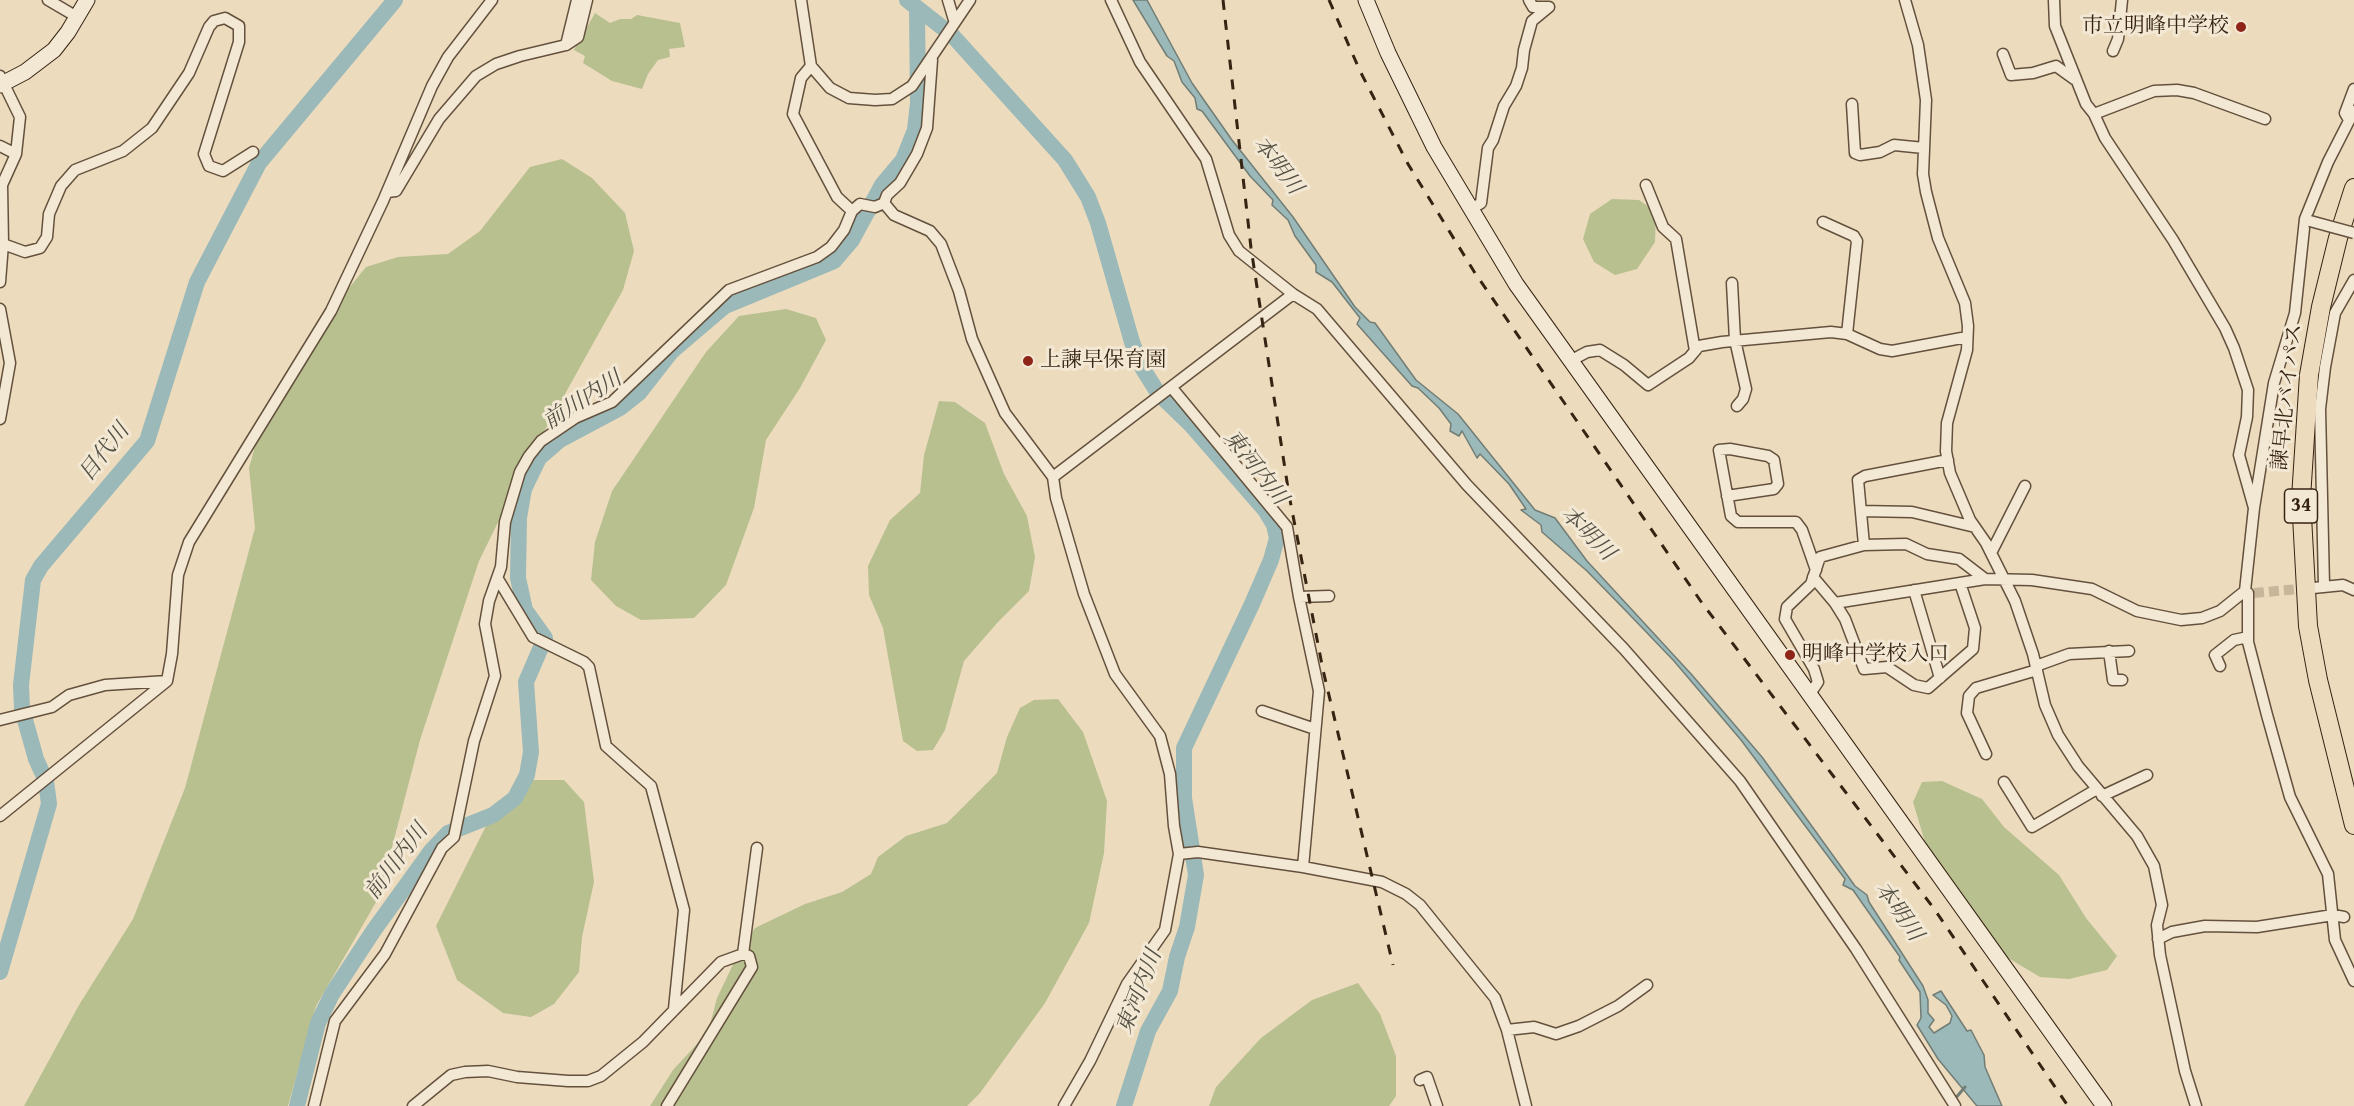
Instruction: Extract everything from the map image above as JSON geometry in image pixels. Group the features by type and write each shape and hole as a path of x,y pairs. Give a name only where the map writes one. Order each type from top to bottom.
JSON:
{"highway":[{"name":"諫早北バイパス","path":"2354,188 2321,307 2309,375 2301,498 2308,626 2318,680 2354,825"}],"street":[{"path":"48,0 77,17"},
{"path":"0,282 3,244 2,185 16,154 20,117 2,81 25,72 54,50 87,0"},
{"path":"0,816 167,681 172,654 178,575 189,542 331,311 443,67 492,0"},
{"path":"566,45 577,0"},
{"path":"387,192 396,191 439,119 476,76 496,64 566,45 578,37 587,0"},
{"path":"801,0 811,66 830,88 849,98 874,100 892,99 912,87 970,0"},
{"path":"948,0 953,23"},
{"path":"1111,0 1140,62 1206,159 1229,235 1239,251 1293,294 1317,309 1467,485 1624,649 1740,781 1856,949 1952,1101"},
{"path":"1366,0 1388,53 1434,147 1516,284 2104,1106"},
{"path":"1470,210 1481,203 1488,147 1493,140 1504,106 1516,86 1532,21 1549,7 1533,7 1529,0"},
{"path":"1905,0 1918,45 1926,100 1923,174 1926,192 1938,238 1965,303 1967,350 1947,423 1948,460 1956,491 2015,601 2037,668 2045,705 2058,735 2078,766 2137,836 2154,866 2162,905 2157,925 2158,939 2185,1071 2196,1106"},
{"path":"2054,0 2055,26 2074,79 2105,138 2173,240 2225,328 2234,348 2248,390 2247,417 2239,455 2254,508"},
{"path":"2113,51 2118,39 2122,0"},
{"path":"3,244 25,252 40,248 47,237 49,214 61,186 75,170 123,151 152,128 189,73 209,27 214,21 225,18 239,26 239,42 204,154 209,166 222,171 254,153"},
{"path":"2003,54 2011,75 2033,73 2056,66 2074,79"},
{"path":"880,205 900,183 917,154 927,128 932,60"},
{"path":"811,66 801,78 793,114 837,197 856,207 880,205 894,215 930,231 941,244 959,291 972,339 1005,413 1053,477 1056,498 1084,594 1115,674 1160,736 1170,774 1174,826 1180,854 1165,930 1127,984 1090,1061 1064,1106"},
{"path":"2354,89 2345,113 2352,116 2328,162 2308,220 2295,313 2274,383 2254,508 2248,637 2290,797 2328,874 2338,916 2339,953 2354,981"},
{"path":"2094,114 2154,91 2177,90 2194,93 2265,119"},
{"path":"1852,104 1855,153 1860,155 1880,152 1894,144 1924,148"},
{"path":"0,146 16,154"},
{"path":"1646,185 1663,227 1676,239 1695,351"},
{"path":"314,1106 335,1021 385,954 442,848 454,837 474,741 495,676 485,624 489,601 498,579 505,522 520,472 541,441 575,418 612,402 729,290 818,257 831,247 844,230 856,207"},
{"path":"2308,220 2354,233"},
{"path":"1823,222 1854,236 1857,241 1847,334"},
{"path":"1732,283 1735,340 1746,388 1743,399 1737,406"},
{"path":"2353,285 2335,313 2320,409 2319,587 2343,585 2354,590"},
{"path":"1053,477 1154,403 1293,294"},
{"path":"0,309 10,363 0,419"},
{"path":"1570,361 1587,352 1600,350 1624,365 1648,386 1699,346 1735,340 1831,332 1847,334 1880,349 1892,351 1967,337"},
{"path":"1169,391 1287,526 1319,691 1304,867"},
{"path":"1728,496 1774,489 1778,484 1774,460 1768,456 1730,449 1719,450 1731,516 1738,522 1796,522 1802,530 1814,574 1845,619 1864,669 1887,668 1914,685 1928,688 1973,649 1976,640 1975,628 1960,583"},
{"path":"1864,545 1858,480 1865,476 1948,460"},
{"path":"1991,553 2025,486"},
{"path":"1861,512 1912,512 1975,527"},
{"path":"1810,694 1818,682 1814,669 1785,619 1787,608 1811,584 1820,557 1864,545 1906,544 1927,554 1959,559 1986,579"},
{"path":"1835,603 2004,578 2092,590 2137,611 2181,620 2202,618 2220,611 2249,592"},
{"path":"498,579 534,637 584,662 589,667 606,746 651,786 684,910 674,1009"},
{"path":"1914,590 1940,678"},
{"path":"1299,597 1329,596"},
{"path":"2220,666 2215,655 2234,640 2248,637"},
{"path":"2109,651 2113,680 2121,680"},
{"path":"1986,754 1967,713 1969,696 1976,688 2037,668 2069,654 2129,651"},
{"path":"0,720 52,708 69,695 105,685 167,681"},
{"path":"1262,711 1316,729"},
{"path":"2004,782 2032,827 2099,792 2147,775"},
{"path":"743,954 758,848"},
{"path":"1180,854 1198,852 1304,867 1382,882 1406,894 1420,905 1495,998 1507,1030 1526,1106"},
{"path":"2158,939 2172,932 2205,926 2256,927 2338,916"},
{"path":"413,1106 452,1075 465,1072 488,1071 517,1077 568,1081 595,1078 614,1067 643,1042 721,962 743,954 749,956 752,967 667,1106"},
{"path":"1507,1030 1534,1027 1556,1034 1618,1006 1647,985"},
{"path":"1420,1080 1427,1077 1437,1106"}],"green space":[{"path":"595,13 610,23 620,19 631,19 637,15 680,23 685,47 669,49 670,57 658,60 648,74 642,89 612,81 583,63 585,56 574,50"},
{"path":"562,159 592,178 625,213 634,251 623,290 532,453 479,561 420,740 379,897 316,1006 288,1106 24,1106 79,1005 133,919 185,788 255,528 249,468 259,432 296,380 332,309 366,267 398,257 448,254 480,231 530,167"},
{"path":"1612,199 1639,200 1656,212 1655,242 1637,269 1615,275 1594,262 1583,239 1590,214"},
{"path":"786,309 816,318 826,340 800,388 766,440 754,508 726,585 694,618 641,620 616,606 591,580 595,542 612,491 706,352 739,316"},
{"path":"939,401 955,402 985,423 1004,474 1027,516 1035,557 1029,591 964,661 945,730 933,750 917,751 903,741 883,628 869,595 868,566 890,520 920,493 924,455"},
{"path":"1058,699 1083,732 1107,801 1104,853 1089,923 1045,1003 980,1093 967,1106 650,1106 673,1070 708,1032 717,998 739,952 755,928 805,904 842,892 871,874 878,857 906,836 947,823 997,773 1007,737 1020,708 1034,700"},
{"path":"529,780 564,780 584,802 594,882 582,937 579,972 554,1004 531,1017 503,1013 457,980 436,926 486,826"},
{"path":"1942,781 1982,799 2004,827 2059,875 2086,918 2117,956 2107,970 2069,979 2040,977 1998,952 1930,859 1913,802 1922,782"},
{"path":"1358,983 1380,1014 1396,1056 1396,1096 1389,1106 1209,1106 1216,1087 1261,1038 1312,1000"}],"water":[{"path":"1133,0 1147,0 1192,83 1232,140 1293,217 1355,307 1370,322 1375,323 1416,380 1458,414 1535,510 1555,518 1587,561 1692,675 1762,757 1855,886 1867,895 1869,902 1923,986 1928,1000 1928,1013 1934,1020 1929,1027 1934,1033 1950,1023 1952,1016 1946,1005 1933,995 1941,991 1967,1031 1971,1030 1984,1055 1985,1067 2002,1106 1977,1106 1938,1059 1917,1025 1921,1018 1920,992 1899,960 1900,957 1853,890 1843,885 1845,879 1741,740 1674,661 1587,571 1542,532 1541,525 1521,510 1526,509 1509,484 1480,454 1477,458 1462,431 1459,436 1450,431 1451,424 1439,408 1418,388 1412,386 1357,324 1360,318 1332,282 1316,272 1316,265 1295,236 1288,220 1272,205 1273,200 1250,176 1202,111 1197,109 1195,98 1182,82 1174,61 1167,56"}],"waterway":[{"name":"目代川","path":"0,972 49,804 46,781 36,759 22,709 21,685 33,580 41,566 147,441 197,282 259,163 395,0"},
{"name":"東河内川","path":"907,0 952,35 1065,160 1088,197 1098,223 1132,342 1143,369 1158,393 1191,425 1265,510 1274,525 1277,538 1271,560 1252,604 1184,748 1184,798 1196,875 1187,927 1177,957 1170,991 1148,1031 1124,1106"},
{"name":"前川内川","path":"297,1106 318,1023 332,994 374,930 431,851 448,833 493,815 515,798 527,775 531,752 526,682 545,638 525,610 518,578 519,518 524,489 539,458 560,440 620,408 639,393 671,352 725,306 834,261 852,240 882,185 903,160 915,130 918,103 917,9"},
{"path":"1954,1100 1965,1087"}],"tunnel":[{"path":"2254,593 2310,588"}],"railway":[{"path":"1223,0 1251,248 1289,495 1323,670 1393,965"},
{"path":"1329,0 1360,71 1408,164 1475,273 1702,603 1935,910 2068,1106"}],"place":[{"name":"市立明峰中学校","path":"2241,27"},
{"name":"上諫早保育園","path":"1028,361"},
{"name":"明峰中学校入口","path":"1790,655"}],"water label":[{"name":"本明川","path":"1277,166"},
{"name":"本明川","path":"1587,534"},
{"name":"本明川","path":"1898,912"}]}
